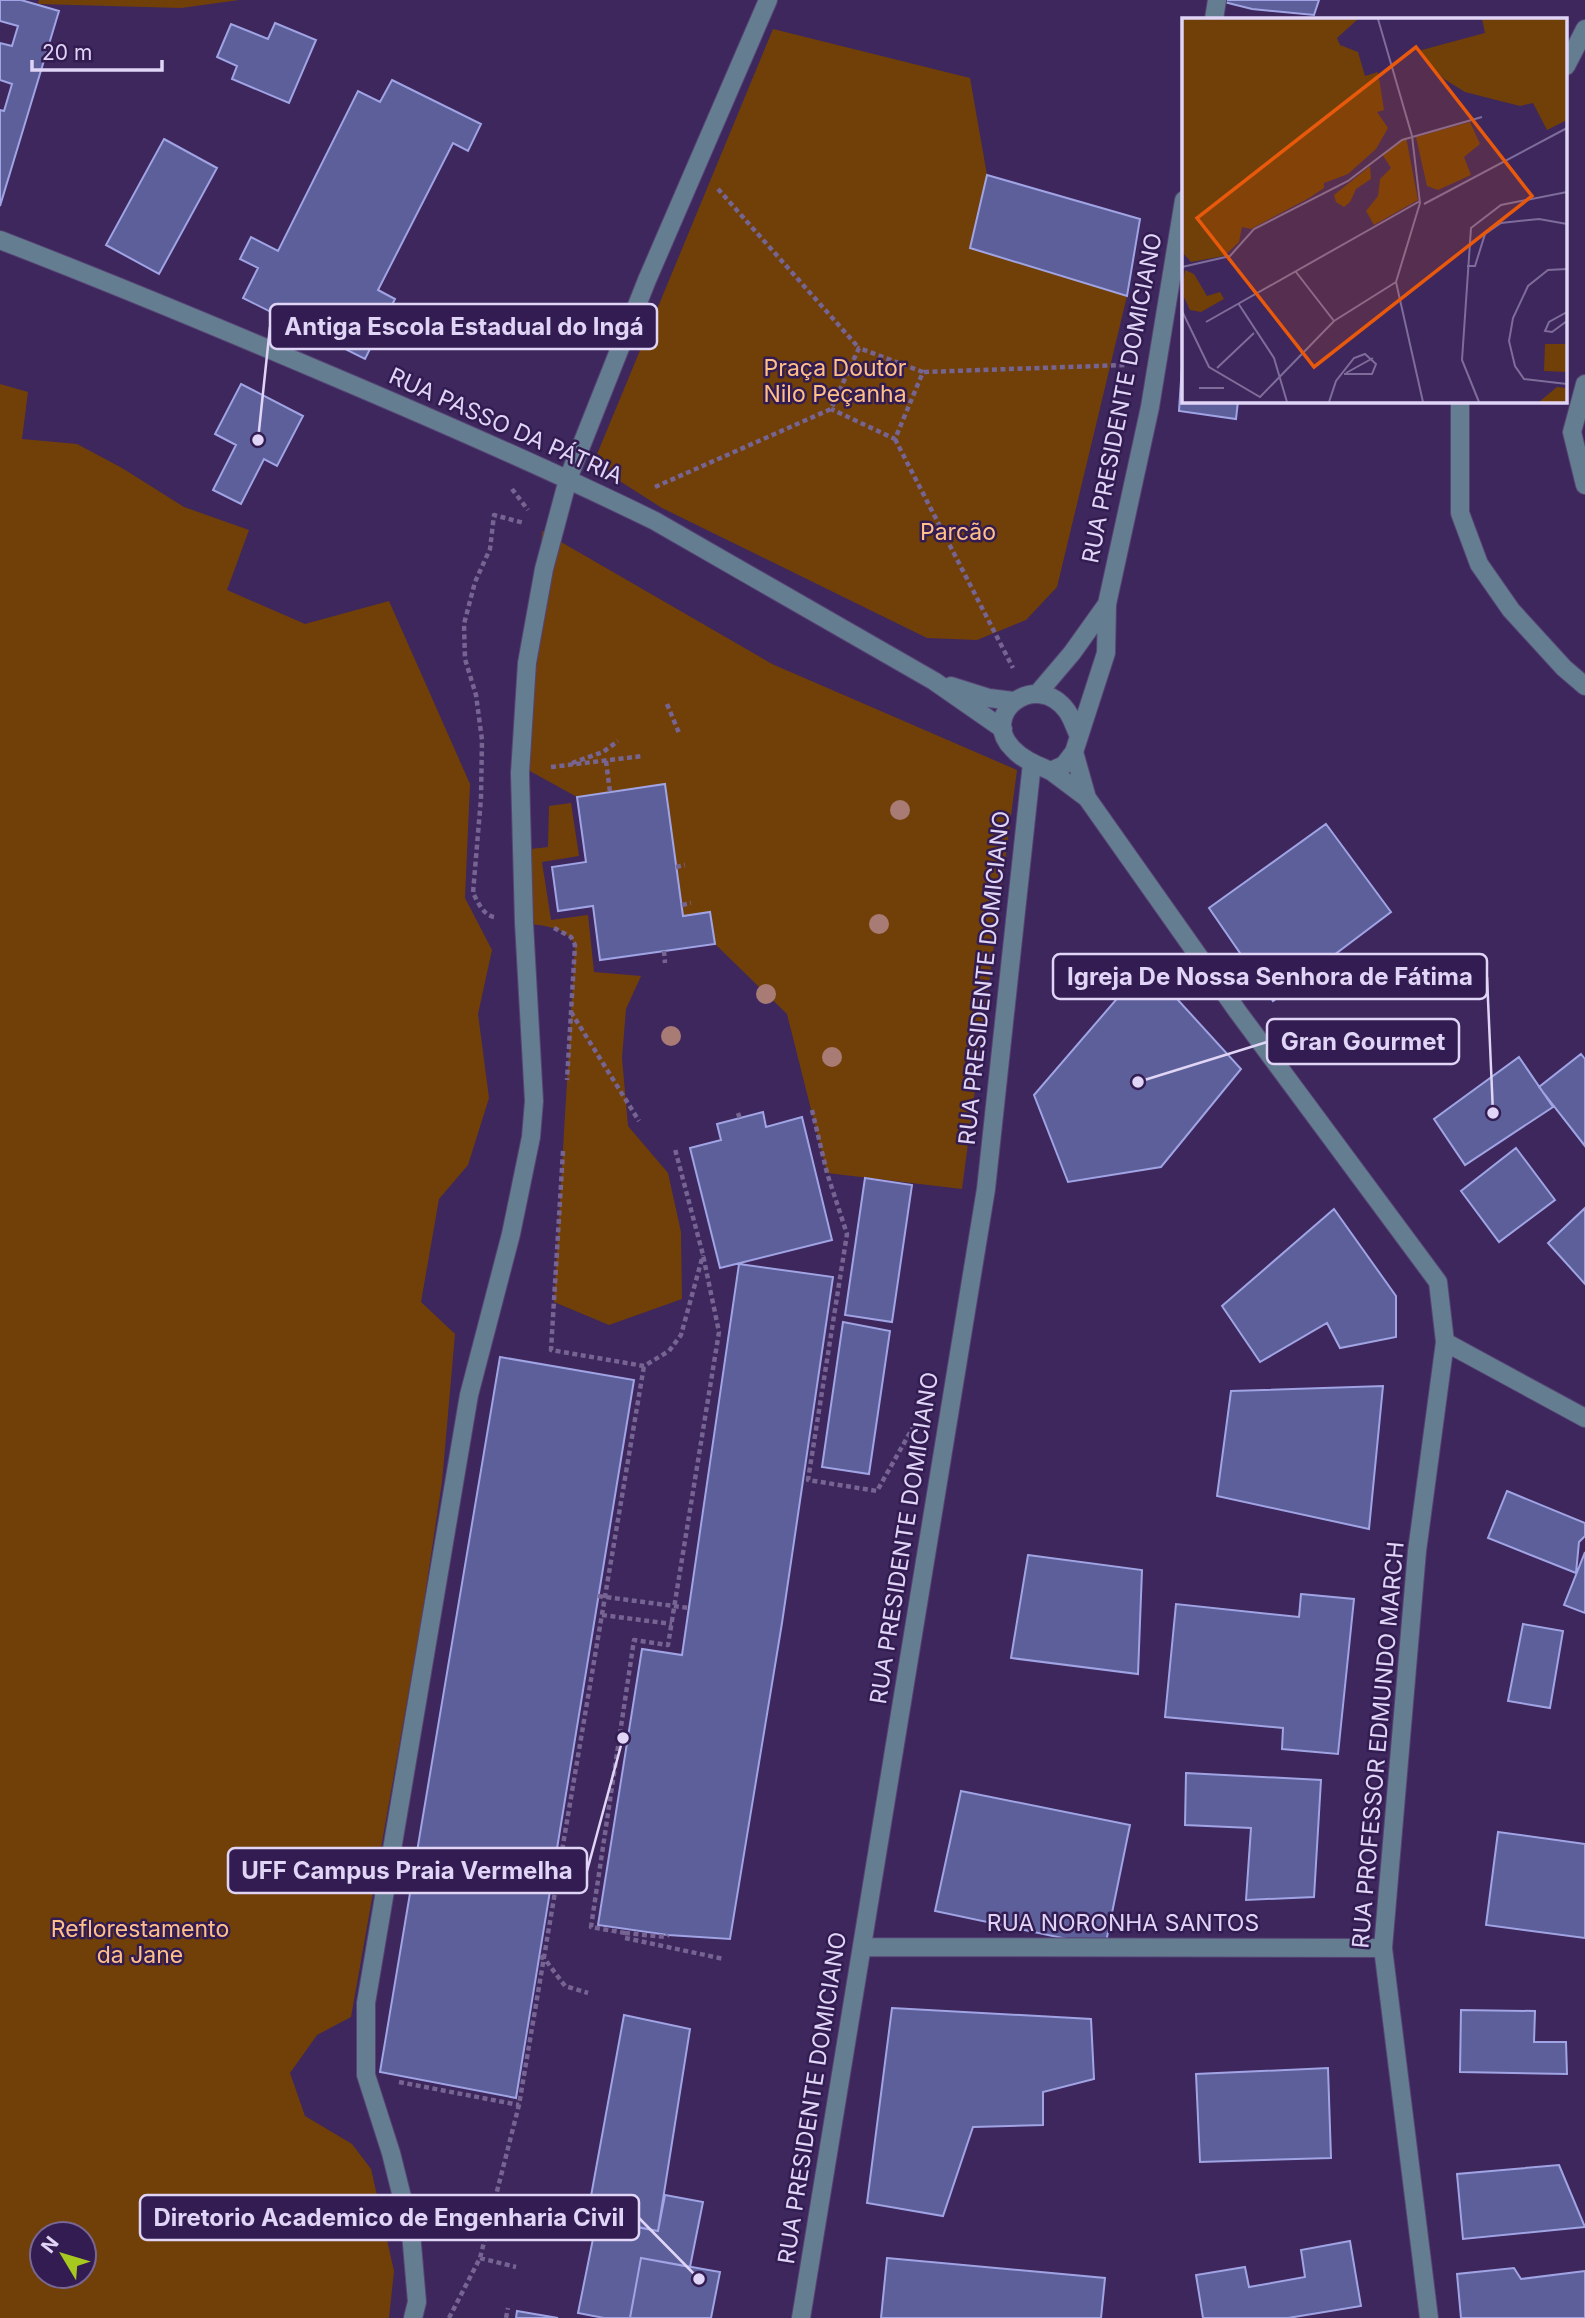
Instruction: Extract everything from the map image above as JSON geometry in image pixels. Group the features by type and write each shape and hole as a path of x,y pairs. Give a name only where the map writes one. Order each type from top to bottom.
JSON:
{"street":[{"path":"413,2318 416,2302 411,2233 391,2153 366,2075 366,2003 469,1395 511,1234 531,1137 534,1101 524,923 520,773 527,663 544,569 568,479 647,280 768,0"},
{"path":"1214,18 1217,0"},
{"path":"1568,62 1585,29"},
{"name":"RUA PRESIDENTE DOMICIANO","path":"1077,744 1106,653 1107,604 1150,407 1182,212"},
{"name":"RUA PASSO DA PÁTRIA","path":"0,240 144,296 459,430 655,521 934,681 1003,729"},
{"path":"1585,384 1572,432 1585,485"},
{"path":"1460,402 1460,513 1479,564 1511,610 1585,686"},
{"name":"RUA PRESIDENTE DOMICIANO","path":"1026,696 1072,653 1107,604"},
{"name":"RUA PASSO DA PÁTRIA","path":"934,681 989,698 1026,696"},
{"path":"1026,696 1055,700 1067,711 1077,744 1087,798 1051,771 1032,763 1012,748 1003,729 1005,714 1026,696"},
{"path":"1051,771 1064,765 1077,744"},
{"name":"RUA PRESIDENTE DOMICIANO","path":"801,2318 986,1189 1032,763"},
{"name":"RUA PROFESSOR EDMUNDO MARCH","path":"1087,798 1238,1012 1438,1282 1445,1342 1417,1551 1383,1948 1429,2318"},
{"path":"1445,1342 1585,1418"},
{"name":"RUA NORONHA SANTOS","path":"862,1947 1383,1948"}],"path":[{"path":"696,165 859,348 923,372 1157,364"},
{"path":"620,504 831,409 859,348"},
{"path":"895,439 923,372"},
{"path":"831,409 895,439 1026,696"},
{"path":"667,704 679,733"},
{"path":"564,766 603,752 618,741"},
{"path":"520,773 643,756"},
{"path":"606,761 610,792"},
{"path":"676,867 685,866"},
{"path":"682,905 691,903"},
{"path":"664,951 665,963"},
{"path":"571,1011 639,1121"},
{"path":"812,1110 827,1173 847,1234 808,1480 877,1491 912,1429"},
{"path":"668,1935 625,1933 591,1927 634,1640 668,1645 719,1332 703,1255 675,1149"},
{"path":"551,1350 644,1366 669,1351 681,1335 703,1255"},
{"path":"449,2318 480,2258 519,2105 644,1366"},
{"path":"598,1596 689,1608"},
{"path":"602,1615 672,1624"},
{"path":"625,1933 625,1938 724,1959"},
{"path":"542,1957 565,1986 589,1993"},
{"path":"427,2087 519,2105"},
{"path":"480,2258 516,2267"},
{"path":"506,2318 508,2308"}],"green space":[{"path":"39,0 239,0 181,8 38,4"},
{"name":"Praça Doutor Nilo Peçanha","path":"773,29 970,78 987,175 971,248 1127,296 1057,587 1026,620 977,640 927,638 662,508 593,464"},
{"name":"Reflorestamento da Jane","path":"0,384 28,392 22,439 77,444 122,468 184,507 249,530 227,590 305,624 389,601 470,784 465,898 492,950 478,1014 489,1098 468,1165 439,1199 421,1302 455,1334 442,1482 420,1628 351,2017 317,2035 290,2073 305,2116 352,2144 371,2169 394,2271 389,2318 0,2318"},
{"path":"542,531 772,664 1017,770 962,1189 827,1173 787,1014 715,944 710,912 683,916 665,785 577,797 528,770"},
{"path":"571,803 579,856 542,862 551,920 588,915 594,972 641,976 626,1009 622,1058 628,1126 668,1173 681,1232 682,1299 609,1325 554,1302 575,945 559,930 524,923 522,850 548,847 549,806"}],"building":[{"path":"0,0 21,0 59,11 0,206 0,110 4,111 12,84 0,80 0,43 12,46 18,26 0,21"},
{"path":"1224,0 1319,0 1314,15 1252,9"},
{"path":"275,23 316,40 289,103 232,79 237,66 217,57 231,24 268,39"},
{"path":"392,80 481,124 468,151 453,143 378,290 395,299 365,359 243,298 258,268 240,259 251,237 278,251 358,91 380,102"},
{"path":"164,139 217,168 159,274 106,245"},
{"path":"987,175 1140,219 1127,296 970,248"},
{"path":"1182,365 1182,402 1238,402 1236,419 1179,411"},
{"path":"241,384 303,416 277,466 264,459 241,504 213,490 236,445 215,434"},
{"path":"665,784 683,916 710,912 715,944 600,960 593,906 558,911 552,867 586,862 577,797"},
{"path":"1326,824 1391,912 1273,1001 1209,908"},
{"path":"1146,965 1241,1069 1161,1167 1068,1182 1034,1095"},
{"path":"1581,1054 1585,1059 1585,1146 1539,1087"},
{"path":"1519,1057 1553,1107 1465,1165 1434,1119"},
{"path":"763,1112 766,1127 802,1117 832,1240 720,1268 690,1148 721,1140 717,1124"},
{"path":"1516,1148 1555,1200 1499,1242 1461,1191"},
{"path":"865,1178 912,1185 892,1322 845,1315"},
{"path":"1585,1208 1585,1284 1548,1243"},
{"path":"1334,1209 1396,1296 1396,1337 1340,1348 1327,1323 1260,1362 1222,1306"},
{"path":"739,1264 833,1277 782,1623 730,1939 668,1935 598,1925 642,1649 682,1655"},
{"path":"843,1322 890,1331 869,1474 822,1467"},
{"path":"500,1357 634,1380 516,2098 380,2072"},
{"path":"1383,1386 1369,1529 1217,1496 1231,1391"},
{"path":"1507,1491 1585,1523 1585,1536 1579,1542 1576,1573 1488,1538"},
{"path":"1585,1552 1585,1613 1564,1605"},
{"path":"1028,1555 1142,1570 1138,1674 1011,1658"},
{"path":"1301,1594 1354,1599 1338,1754 1282,1749 1283,1728 1165,1717 1176,1604 1299,1617"},
{"path":"1523,1624 1563,1631 1550,1708 1508,1701"},
{"path":"1186,1773 1321,1780 1314,1897 1246,1900 1251,1828 1185,1825"},
{"path":"961,1791 1130,1825 1105,1947 935,1911"},
{"path":"1498,1832 1585,1844 1585,1938 1486,1925"},
{"path":"892,2008 1091,2019 1094,2079 1043,2092 1043,2125 973,2127 943,2216 867,2203"},
{"path":"1461,2010 1535,2011 1534,2042 1566,2042 1567,2074 1460,2072"},
{"path":"624,2015 690,2029 658,2231 587,2218"},
{"path":"1328,2068 1331,2158 1200,2162 1196,2074"},
{"path":"1559,2165 1585,2227 1463,2239 1457,2174"},
{"path":"665,2195 703,2202 690,2267 641,2258 630,2318 604,2318 578,2313 597,2219 658,2231"},
{"path":"1350,2241 1361,2306 1288,2318 1203,2318 1196,2275 1245,2267 1249,2287 1305,2277 1301,2250"},
{"path":"641,2258 720,2272 711,2318 630,2318"},
{"path":"887,2258 1105,2278 1101,2318 881,2318"},
{"path":"1514,2268 1521,2279 1585,2271 1585,2318 1461,2318 1457,2274"},
{"path":"517,2311 558,2318 516,2318"}],"place":[{"name":"Antiga Escola Estadual do Ingá","path":"258,440"},
{"name":"Gran Gourmet","path":"1138,1082"},
{"name":"Igreja De Nossa Senhora de Fátima","path":"1493,1113"},
{"name":"UFF Campus Praia Vermelha","path":"623,1738"},
{"name":"Diretorio Academico de Engenharia Civil","path":"699,2279"}],"park label":[{"name":"Parcão","path":"958,532"}]}
